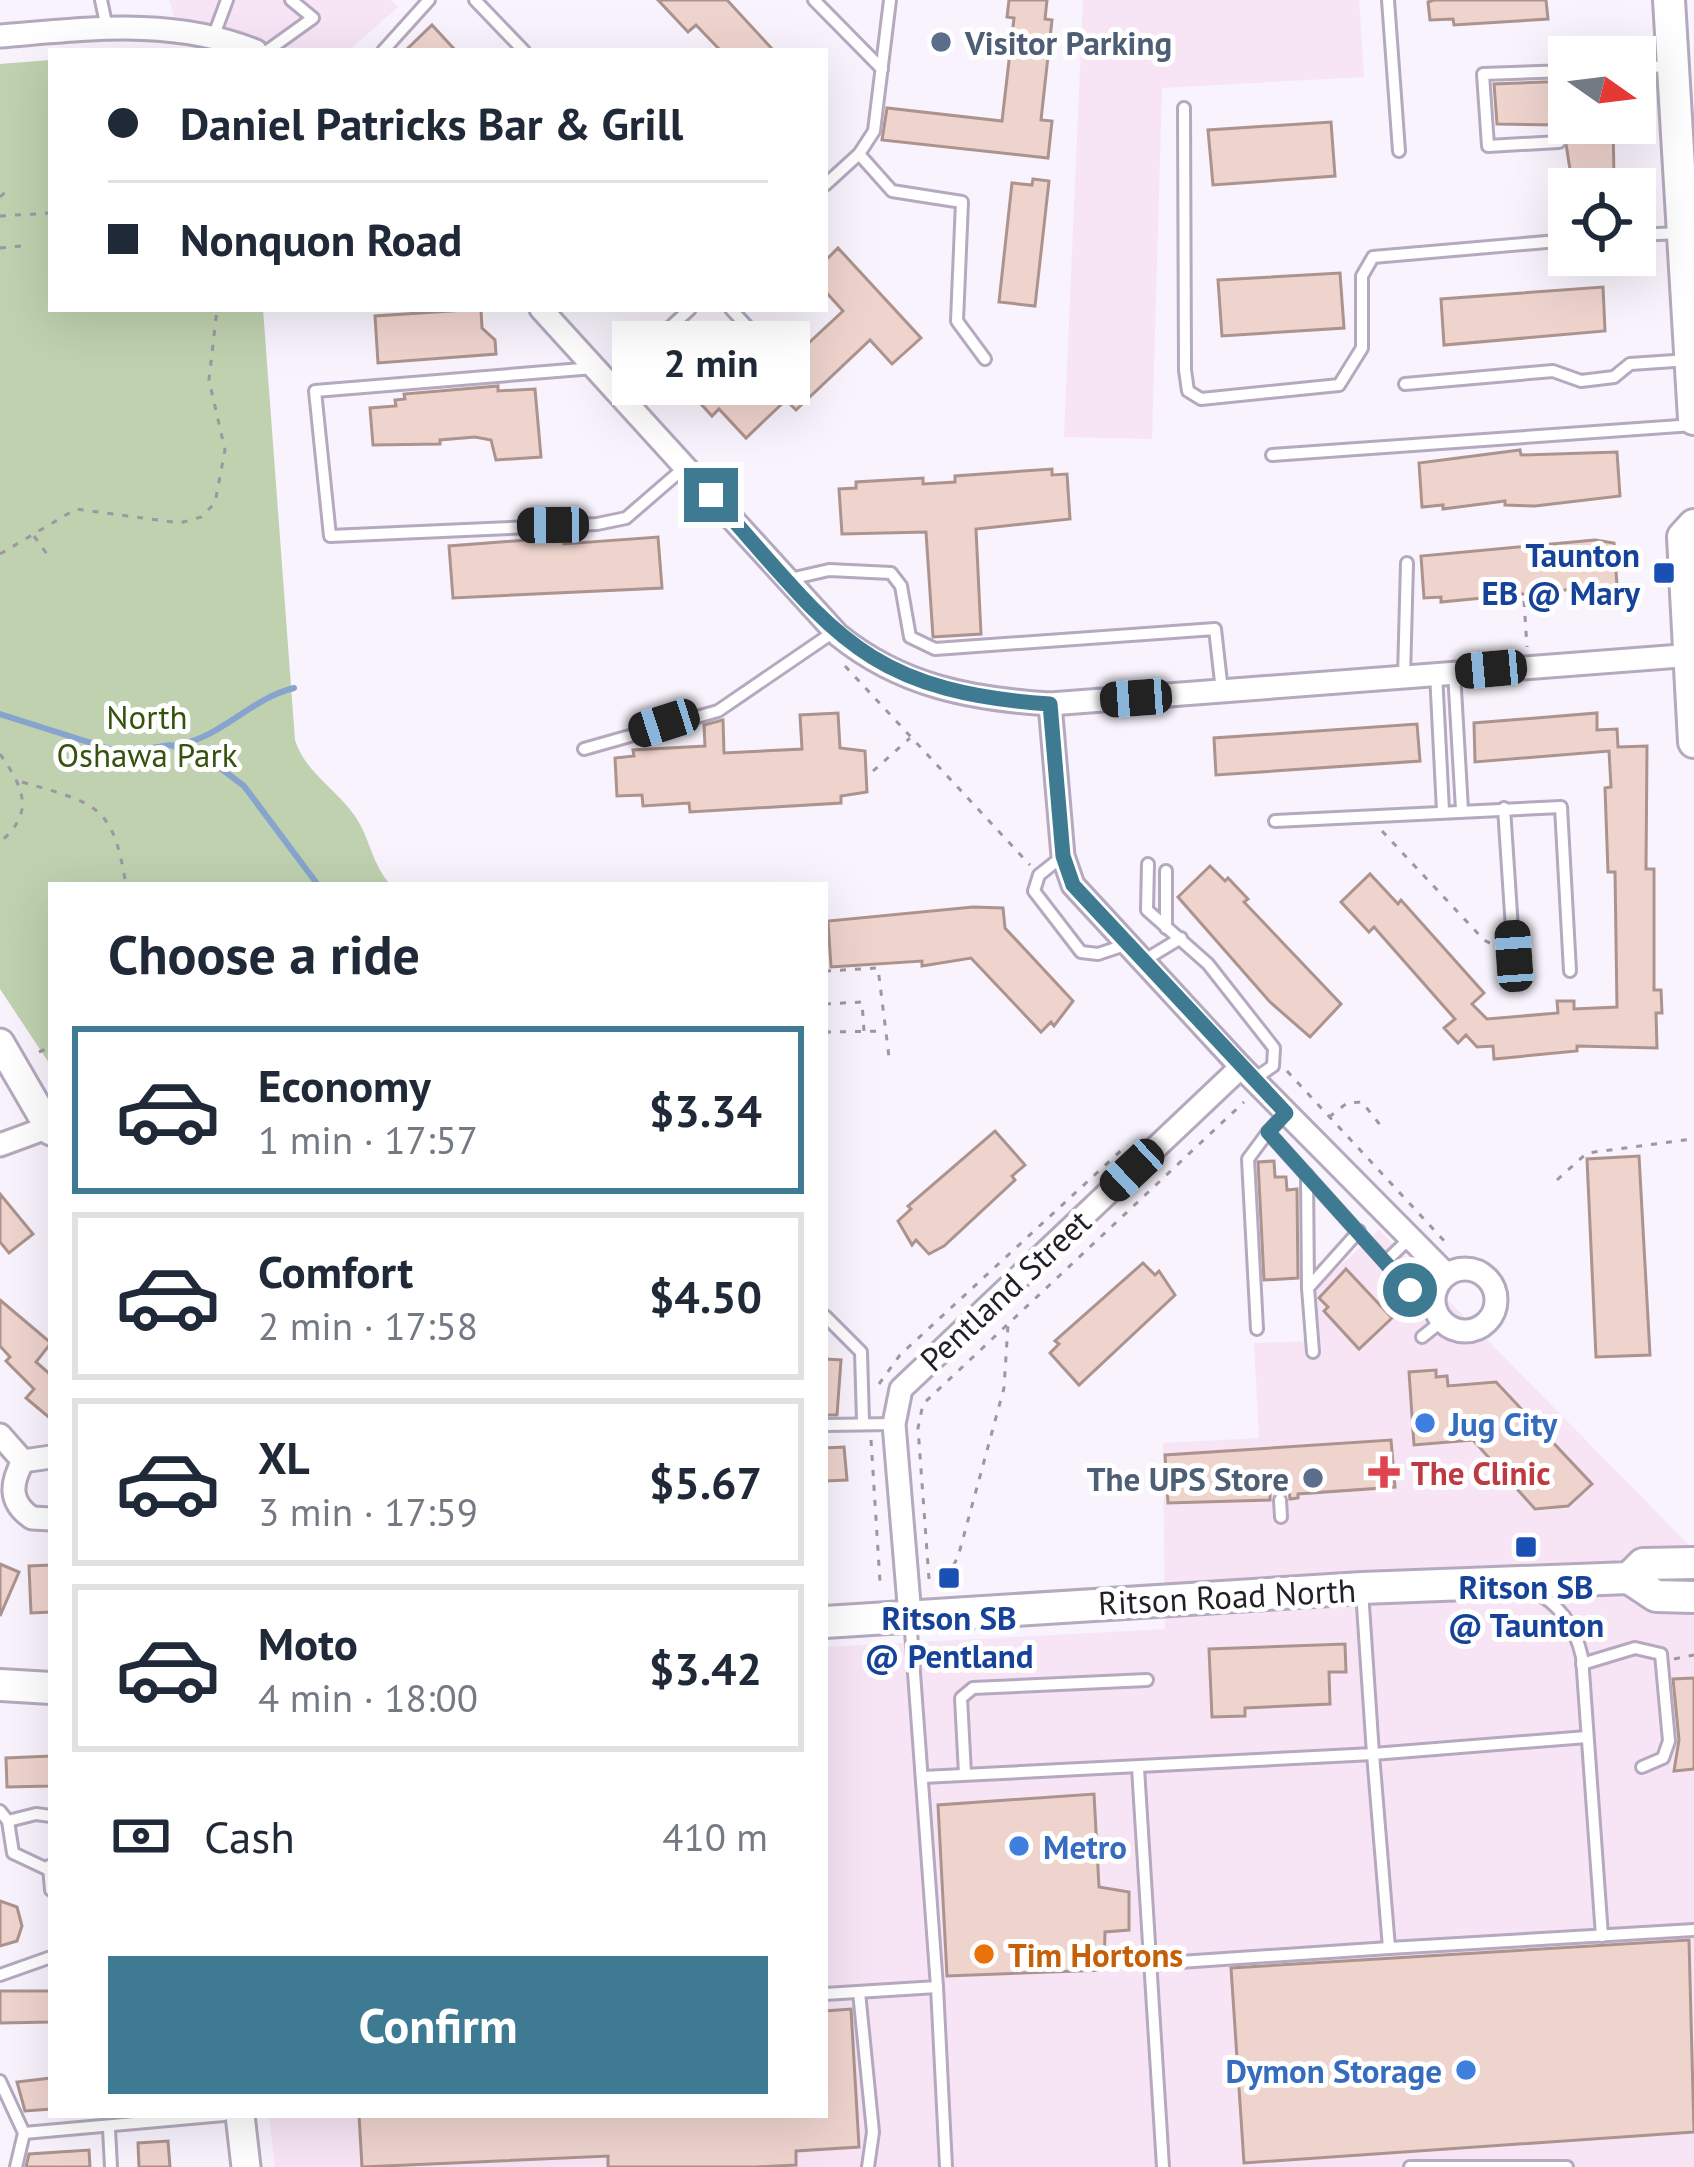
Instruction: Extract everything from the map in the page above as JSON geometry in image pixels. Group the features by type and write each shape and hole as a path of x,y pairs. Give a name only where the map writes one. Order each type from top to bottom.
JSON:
{"main road":[{"path":"1669,0 1687,189 1683,232 1694,422"},
{"path":"1694,525 1683,537 1694,742"},
{"name":"Ritson Road North","path":"1630,1578 1643,1564 1694,1563"},
{"name":"Ritson Road North","path":"828,1622 1362,1588 1630,1578 1656,1597 1694,1597"}],"street":[{"path":"0,36 147,27 214,35 248,48"},
{"path":"544,312 787,580 828,636 881,667 926,685 970,697 1050,704 1691,655"},
{"path":"1050,704 1063,856 1073,885 1246,1079 1410,1238 1459,1269 1482,1273 1497,1298 1481,1327 1463,1331 1442,1321 1434,1301 1451,1265"},
{"path":"0,1043 48,1118 0,1145"},
{"name":"Pentland Street","path":"894,1424 901,1389 1246,1079"},
{"path":"894,1424 910,1616"},
{"path":"0,1436 23,1461"},
{"path":"23,1461 48,1457"},
{"path":"23,1461 13,1482 15,1500 32,1517 48,1519"},
{"path":"241,2118 245,2167"}],"lane":[{"path":"101,0 107,28"},
{"path":"214,35 227,0"},
{"path":"271,48 313,18 291,0"},
{"path":"386,48 429,0"},
{"path":"476,0 521,48"},
{"path":"814,0 882,69"},
{"path":"828,182 859,154 874,131 890,0"},
{"path":"1388,0 1399,152"},
{"path":"1656,67 1673,66"},
{"path":"1548,71 1483,74 1488,146 1548,143"},
{"path":"1184,107 1185,370 1188,392 1201,399 1339,385 1362,348 1362,276 1372,256 1548,242"},
{"path":"859,154 892,191 962,202 957,321 985,359"},
{"path":"1656,234 1683,232"},
{"path":"685,467 626,518 597,524 330,536 315,391 602,376 686,312"},
{"path":"734,312 776,358"},
{"path":"1405,384 1553,371 1581,381 1614,376 1630,364 1692,373"},
{"path":"1272,455 1694,422"},
{"path":"1404,677 1407,563"},
{"path":"787,580 829,570 891,573 901,586 910,637 935,649 1215,629 1222,691"},
{"path":"584,749 704,710 718,711 828,636"},
{"path":"1445,673 1462,809"},
{"path":"1443,811 1445,673"},
{"path":"1275,821 1562,807 1570,971"},
{"path":"1504,808 1515,974"},
{"path":"1063,856 1039,875 1034,891 1081,952 1135,952 1181,938"},
{"path":"1148,864 1147,910 1181,938 1264,1029 1281,1065 1246,1079"},
{"path":"1166,871 1166,928"},
{"path":"1257,1329 1248,1159 1286,1113"},
{"path":"1268,1132 1410,1290"},
{"path":"1317,1186 1336,1164"},
{"path":"1307,1175 1313,1352"},
{"path":"1343,1214 1365,1193"},
{"path":"1308,1288 1360,1231"},
{"path":"1385,1262 1410,1238"},
{"path":"828,1319 861,1352 867,1421"},
{"path":"1422,1337 1442,1321"},
{"path":"828,1425 894,1424"},
{"path":"1280,1490 1281,1517"},
{"path":"1518,1584 1554,1601 1578,1639 1602,1936"},
{"path":"1362,1588 1389,1948"},
{"path":"910,1616 946,2167"},
{"path":"1582,1661 1635,1648 1654,1649 1663,1659 1669,1741 1663,1757 1642,1767"},
{"path":"965,1774 961,1698 974,1688 1147,1680"},
{"path":"923,1777 1373,1754 1587,1737"},
{"path":"1138,1768 1162,2167"},
{"path":"48,1816 4,1816 13,1853 48,1866"},
{"path":"1150,1964 1694,1930"},
{"path":"0,1975 48,1959"},
{"path":"828,1994 937,1988"},
{"path":"859,1992 872,2132 868,2167"},
{"path":"0,2081 24,2132 16,2167"},
{"path":"24,2132 109,2129 199,2118"},
{"path":"109,2129 111,2167"},
{"path":"1410,2167 1568,2167"}],"path":[{"path":"0,197 11,187"},
{"path":"0,216 48,213"},
{"path":"0,248 30,245"},
{"path":"0,554 76,509 180,523 200,517 214,503 225,450 208,380 217,312"},
{"path":"33,535 47,554"},
{"path":"1524,601 1529,666"},
{"path":"828,636 911,737 1039,875"},
{"path":"873,771 911,737"},
{"path":"0,754 22,782 94,808 110,820 121,846 126,882"},
{"path":"0,842 22,815 22,782"},
{"path":"1367,815 1484,940 1514,956"},
{"path":"828,971 878,968 889,1057"},
{"path":"828,1004 862,1002 864,1031"},
{"path":"828,1031 886,1031"},
{"path":"39,1052 48,1048"},
{"path":"929,1579 919,1415 930,1395 1247,1099 1246,1079 1281,1065 1451,1265"},
{"path":"1329,1117 1347,1103 1362,1102 1381,1126"},
{"path":"1557,1180 1587,1153 1693,1139"},
{"path":"880,1582 867,1421 878,1385 900,1355 1132,1140"},
{"path":"946,1578 958,1556 1004,1388 1007,1322"},
{"path":"1663,1659 1694,1655"}],"shaded area":[{"path":"169,0 391,0 398,7 351,48 245,48 178,29"},
{"path":"1083,0 1359,0 1364,77 1162,88 1152,439 1064,437"},
{"path":"1379,1230 1694,1550 1694,2167 275,2167 269,2118 828,2118 828,1647 1165,1629 1163,1443 1259,1438 1254,1343 1312,1341 1313,1291"}],"green space":[{"name":"North Oshawa Park","path":"48,60 48,312 263,312 295,740 306,762 355,816 389,882 48,882 48,1061 0,989 0,64"}],"building":[{"path":"658,0 727,0 771,48 718,48 696,25 688,32"},
{"path":"1009,0 1047,0 1045,19 1052,20 1041,120 1052,121 1048,158 882,140 887,108 1002,121 1014,18 1007,17"},
{"path":"1434,0 1546,0 1548,19 1454,25 1453,19 1430,20 1428,2"},
{"path":"432,25 453,48 408,48"},
{"path":"1548,82 1548,125 1497,124 1494,84"},
{"path":"1331,122 1335,176 1213,185 1208,130"},
{"path":"1566,144 1613,144 1614,168 1570,168"},
{"path":"1033,179 1049,181 1035,306 999,302 1012,183 1032,185"},
{"path":"838,248 921,338 892,364 870,340 796,410 786,400 746,438 719,409 712,416 656,355 682,331 732,384 740,376 755,393 843,311 828,294 828,258"},
{"path":"1340,273 1344,328 1222,336 1218,280"},
{"path":"1603,287 1605,331 1444,345 1441,299"},
{"path":"481,312 482,328 495,340 496,354 378,363 375,316"},
{"path":"498,386 498,391 535,389 541,457 496,460 491,440 475,437 440,440 440,444 373,445 370,408 396,406 395,400 405,399 404,394"},
{"path":"1520,450 1521,455 1617,452 1620,496 1535,506 1505,505 1505,501 1422,507 1419,463"},
{"path":"1052,469 1052,475 1067,474 1070,519 976,529 981,634 933,637 926,532 842,534 839,489 856,488 856,482 923,478 923,484 955,482 955,476"},
{"path":"564,537 564,544 658,537 662,588 453,598 449,546"},
{"path":"1595,540 1614,543 1617,585 1441,602 1441,597 1424,598 1421,556"},
{"path":"838,713 840,748 865,751 867,792 841,796 841,803 690,812 689,803 643,806 642,795 617,796 615,758 634,756 633,750 705,746 704,725 723,720 724,753 802,749 800,715"},
{"path":"1597,713 1597,730 1617,729 1618,747 1647,746 1646,869 1654,869 1654,990 1661,990 1662,1013 1656,1013 1657,1048 1577,1046 1577,1051 1494,1059 1493,1046 1477,1047 1466,1035 1458,1043 1444,1028 1455,1019 1374,927 1369,932 1341,902 1370,874 1398,904 1401,900 1484,993 1472,1004 1487,1019 1558,1013 1557,1001 1574,1001 1574,1009 1617,1007 1615,872 1608,872 1605,788 1611,787 1609,751 1475,762 1474,723"},
{"path":"1417,724 1420,761 1216,775 1214,738"},
{"path":"1210,866 1248,899 1244,902 1341,1004 1310,1037 1270,1002 1178,897"},
{"path":"1003,908 1005,928 1073,1001 1054,1026 1051,1022 1041,1032 971,958 922,966 922,961 831,967 828,921"},
{"path":"995,1131 1025,1165 1012,1176 1015,1180 944,1246 929,1254 916,1240 912,1245 898,1221 911,1209 908,1206"},
{"path":"1639,1156 1650,1355 1596,1357 1587,1159"},
{"path":"1274,1161 1275,1177 1286,1177 1287,1190 1297,1189 1298,1278 1264,1280 1258,1162"},
{"path":"0,1194 33,1234 9,1253 0,1242"},
{"path":"1143,1263 1155,1275 1159,1271 1175,1295 1079,1385 1050,1353 1059,1344 1055,1341"},
{"path":"1346,1269 1392,1318 1359,1349 1324,1311 1328,1307 1319,1298"},
{"path":"0,1300 48,1340 36,1362 48,1372 48,1416 26,1398 34,1389 6,1361 10,1357 0,1346"},
{"path":"828,1359 841,1360 837,1415 828,1415"},
{"path":"1436,1370 1436,1377 1447,1376 1448,1386 1496,1382 1592,1484 1568,1506 1535,1509 1473,1440 1414,1445 1409,1372"},
{"path":"1391,1440 1395,1487 1298,1494 1290,1499 1288,1479 1278,1473 1270,1479 1270,1500 1168,1503 1165,1455"},
{"path":"844,1447 847,1480 828,1481 828,1448"},
{"path":"0,1564 19,1572 0,1616"},
{"path":"48,1565 48,1612 31,1613 29,1566"},
{"path":"1345,1644 1346,1672 1329,1672 1330,1704 1245,1708 1245,1716 1212,1717 1209,1649"},
{"path":"1694,1678 1694,1769 1674,1771 1679,1740 1673,1679"},
{"path":"48,1756 48,1786 7,1787 6,1758"},
{"name":"Metro","path":"1094,1794 1099,1887 1129,1892 1129,1930 1105,1932 1104,1970 947,1976 938,1805"},
{"path":"0,1901 17,1907 22,1926 17,1941 0,1946"},
{"name":"Dymon Storage","path":"1689,1940 1694,2132 1244,2163 1231,1968"},
{"path":"0,1991 48,1991 48,2022 0,2023"},
{"path":"851,2009 859,2147 796,2151 796,2165 756,2167 608,2167 608,2156 362,2167 359,2118 828,2118 828,2011"},
{"path":"48,2078 48,2109 25,2111 17,2082"},
{"path":"168,2141 170,2167 139,2167 138,2143"},
{"path":"89,2150 90,2167 26,2167 29,2154"}],"waterway":[{"path":"175,745 206,736 294,688"},
{"path":"0,714 123,753 170,745 207,758 244,786 316,882"}],"place":[{"name":"Visitor Parking","path":"941,42"},
{"name":"Taunton EB @ Mary","path":"1664,573"},
{"name":"Jug City","path":"1425,1423"},
{"name":"The Clinic","path":"1384,1472"},
{"name":"The UPS Store","path":"1313,1478"},
{"name":"Ritson SB @ Taunton","path":"1526,1547"},
{"name":"Ritson SB @ Pentland","path":"949,1578"},
{"name":"Metro","path":"1019,1846"},
{"name":"Tim Hortons","path":"984,1954"},
{"name":"Dymon Storage","path":"1466,2070"}],"route":[{"path":"711,495 838,635 881,667 970,697 1050,704 1063,856 1073,885 1286,1113 1268,1132 1410,1290"}]}
